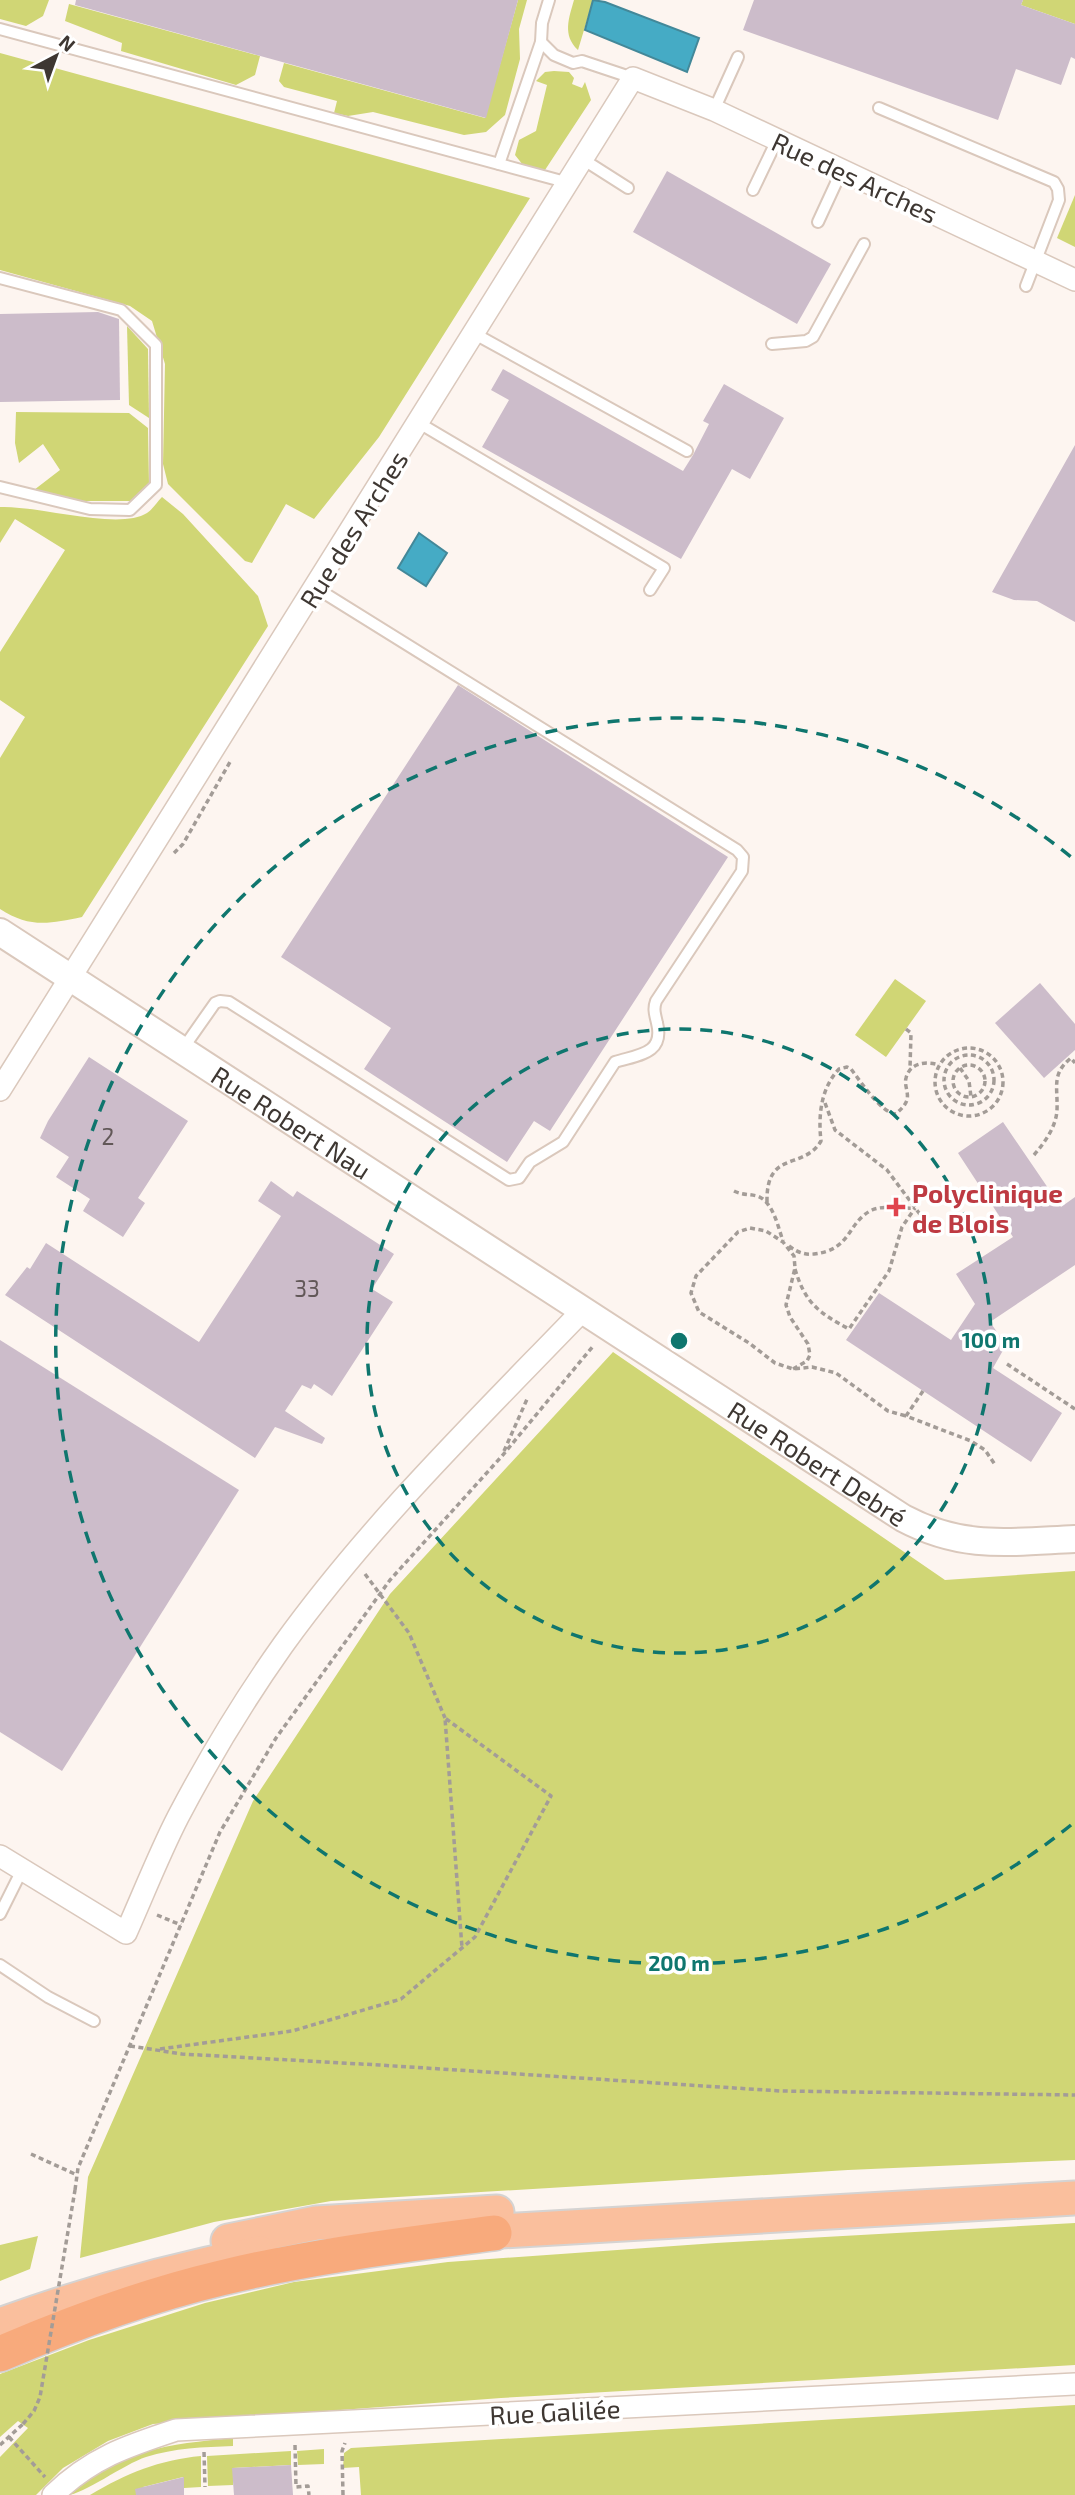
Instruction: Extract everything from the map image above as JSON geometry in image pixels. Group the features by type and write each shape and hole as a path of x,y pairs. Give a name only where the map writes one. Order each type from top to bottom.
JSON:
{"highway":[{"path":"0,2354 64,2327 148,2298 221,2278 303,2260 494,2233"}],"main road":[{"path":"0,2306 104,2271 172,2252 316,2223 1075,2177"},
{"path":"0,2325 99,2291 197,2265 271,2250 341,2240 419,2233 494,2233 1075,2198"}],"street":[{"name":"Rue des Arches","path":"0,1090 633,78 714,110 1075,280"},
{"name":"Rue Robert Nau","path":"0,932 583,1310"},
{"path":"0,1856 126,1933 177,1818 234,1719 284,1645 353,1558 430,1468 583,1310"},
{"name":"Rue Robert Debré","path":"583,1310 925,1530 972,1542 1075,1539"},
{"name":"Rue Galilée","path":"55,2493 75,2474 125,2447 176,2430 1075,2384"}],"lane":[{"path":"499,164 541,42 542,23 549,0"},
{"path":"0,29 569,183"},
{"name":"Rue des Arches","path":"541,42 554,55 573,63 582,61 633,78"},
{"path":"714,110 738,57"},
{"path":"879,108 1054,182 1059,200 1026,286"},
{"path":"753,190 777,140"},
{"path":"584,160 628,188"},
{"path":"818,222 842,170"},
{"path":"772,344 807,341 813,337 864,244"},
{"path":"0,278 121,310 156,345 156,485 130,510 90,509 0,487"},
{"path":"475,334 687,451"},
{"path":"419,424 664,568 650,590"},
{"path":"182,1050 215,1003 229,1002 513,1181 519,1178 530,1162 563,1142 615,1062 638,1057 651,1050 659,1031 654,1012 656,1001 743,871 743,857 737,850 316,588"},
{"path":"0,1914 22,1870"},
{"path":"0,1965 48,1997 94,2021"}],"path":[{"path":"906,1029 911,1033 912,1041 910,1070"},
{"path":"968,1048 980,1049 998,1063 1003,1084 996,1102 987,1111 977,1115 966,1116 946,1107 935,1087 939,1065 951,1053 968,1048"},
{"path":"951,1053 955,1060"},
{"path":"965,1056 981,1059 987,1064 994,1079 988,1096 976,1104 968,1105 953,1100 946,1090 944,1078 946,1070 955,1060 965,1056"},
{"path":"1034,1155 1045,1143 1057,1111 1055,1090 1058,1073 1070,1058 1075,1063"},
{"path":"977,1068 981,1059"},
{"path":"915,1208 902,1227 889,1271 849,1329 819,1312 806,1296 795,1268 794,1256 783,1242 768,1202 770,1178 778,1167 810,1153 821,1141 819,1123 824,1089 839,1069 847,1067 881,1106 891,1114 897,1114 908,1097 905,1079 910,1070 916,1065 929,1062 939,1065"},
{"path":"970,1065 983,1073 985,1083 980,1093 971,1097 960,1095 954,1087 954,1077 960,1068 970,1065"},
{"path":"960,1068 969,1081 971,1097"},
{"path":"946,1090 954,1087"},
{"path":"988,1096 996,1102"},
{"path":"824,1101 835,1130 887,1170 925,1221"},
{"path":"734,1191 742,1195 757,1196 768,1202"},
{"path":"915,1208 897,1210 883,1207 872,1210 862,1217 843,1243 827,1252 808,1254 796,1251 766,1231 750,1228 738,1232 696,1276 691,1293 699,1312 749,1343 775,1363 793,1369 812,1367 836,1373 888,1412 906,1416 971,1441 985,1450 996,1466"},
{"path":"793,1369 807,1361 810,1355 808,1344 790,1317 786,1305 795,1268"},
{"path":"0,2445 23,2424 40,2398 78,2168 220,1832 276,1738 379,1594 502,1455 598,1340"},
{"path":"1007,1364 1075,1409"},
{"path":"502,1455 531,1390 533,1380 529,1365"},
{"path":"906,1416 923,1391"},
{"path":"353,1558 409,1633 445,1718 462,1948"},
{"path":"154,2050 292,2031 401,1999 475,1937 551,1796 445,1718"},
{"path":"137,1908 181,1925"},
{"path":"130,2046 182,2054 781,2091 1075,2095"},
{"path":"30,2154 77,2175"},
{"path":"9,2437 55,2493"},
{"path":"343,2495 342,2451 345,2443"},
{"path":"296,2445 296,2487 308,2486 309,2495"},
{"path":"204,2452 205,2487"}],"green space":[{"path":"0,0 49,0 43,16 26,26 0,19"},
{"path":"518,0 527,0 519,29 520,59 505,115 486,132 464,135 373,112 348,116 334,113 337,101 284,87 279,81 284,63 485,118"},
{"path":"574,0 593,0 578,50 568,32"},
{"path":"1023,0 1075,0 1075,24 1021,5"},
{"path":"69,4 260,56 255,75 236,85 121,51 122,43 65,21"},
{"path":"0,53 530,198 379,437 314,519 286,504 252,563 245,561 168,484 163,464 165,364 152,321 130,306 0,270"},
{"path":"545,72 569,72 574,78 572,84 582,88 585,82 591,100 545,170 523,165 515,155 519,140 536,131 547,85 536,81"},
{"path":"1075,195 1075,247 1057,238"},
{"path":"127,326 148,349 149,418 129,405"},
{"path":"16,412 129,413 148,428 149,485 132,501 75,501 34,490 60,470 43,444 19,463 15,443"},
{"path":"162,497 183,514 258,596 268,626 82,917 49,923 20,919 0,909 0,758 25,717 0,700 0,652 65,550 15,519 0,543 0,507 98,518 134,518 147,513"},
{"path":"895,979 926,1001 886,1057 855,1035"},
{"path":"613,1352 945,1580 1075,1571 1075,2160 848,2170 331,2201 214,2222 80,2258 88,2177 253,1801 390,1594"},
{"path":"1075,2223 1075,2365 501,2398 153,2424 108,2441 63,2468 36,2495 0,2495 0,2457 28,2428 18,2421 0,2437 0,2374 89,2340 205,2303 294,2282 448,2262 716,2243"},
{"path":"38,2236 30,2269 0,2281 0,2245"},
{"path":"1075,2405 1075,2495 361,2495 359,2467 343,2468 344,2453 351,2448"},
{"path":"233,2438 233,2446 178,2450 146,2457 83,2490 67,2495 105,2468 145,2452 187,2443"},
{"path":"324,2449 324,2464 298,2465 297,2451"},
{"path":"291,2451 291,2465 233,2468 233,2485 208,2486 207,2456"},
{"path":"201,2456 201,2487 184,2488 183,2477 143,2487 143,2495 90,2495 144,2469"}],"water":[{"path":"593,0 605,2 699,38 687,72 585,30"},
{"path":"419,533 447,553 426,586 398,568"}],"building":[{"path":"76,0 518,0 486,118 75,5"},
{"path":"754,0 1023,0 1021,5 1075,24 1075,59 1071,57 1061,85 1016,69 998,120 743,30"},
{"path":"667,171 831,264 797,324 633,232"},
{"path":"98,312 119,319 120,400 0,402 0,314"},
{"path":"503,369 683,471 709,424 703,421 724,384 784,418 750,479 732,469 681,559 482,447 509,400 491,390"},
{"path":"1075,445 1075,622 1037,601 1014,600 992,592"},
{"path":"458,685 728,857 550,1131 534,1121 507,1162 364,1069 391,1028 281,957"},
{"path":"1040,983 1075,1024 1075,1050 1044,1078 995,1023"},
{"path":"89,1057 188,1121 138,1198 145,1203 123,1237 83,1211 90,1199 56,1177 69,1157 40,1138"},
{"path":"1003,1122 1061,1207 1075,1197 1075,1265 990,1322 1006,1345 993,1368 1062,1413 1031,1462 846,1340 879,1293 951,1340 975,1304 956,1274 1013,1237 958,1153"},
{"path":"271,1181 293,1197 297,1191 394,1254 372,1289 393,1302 332,1396 314,1384 311,1389 302,1385 285,1411 325,1438 322,1444 275,1427 255,1458 5,1295 27,1267 30,1269 46,1243 199,1342 281,1216 258,1201"},
{"path":"0,1340 239,1490 62,1771 0,1732"},
{"path":"291,2465 293,2495 234,2495 232,2468"},
{"path":"184,2477 184,2495 136,2495 135,2489"}],"place":[{"name":"Polyclinique de Blois","path":"896,1207"}]}
